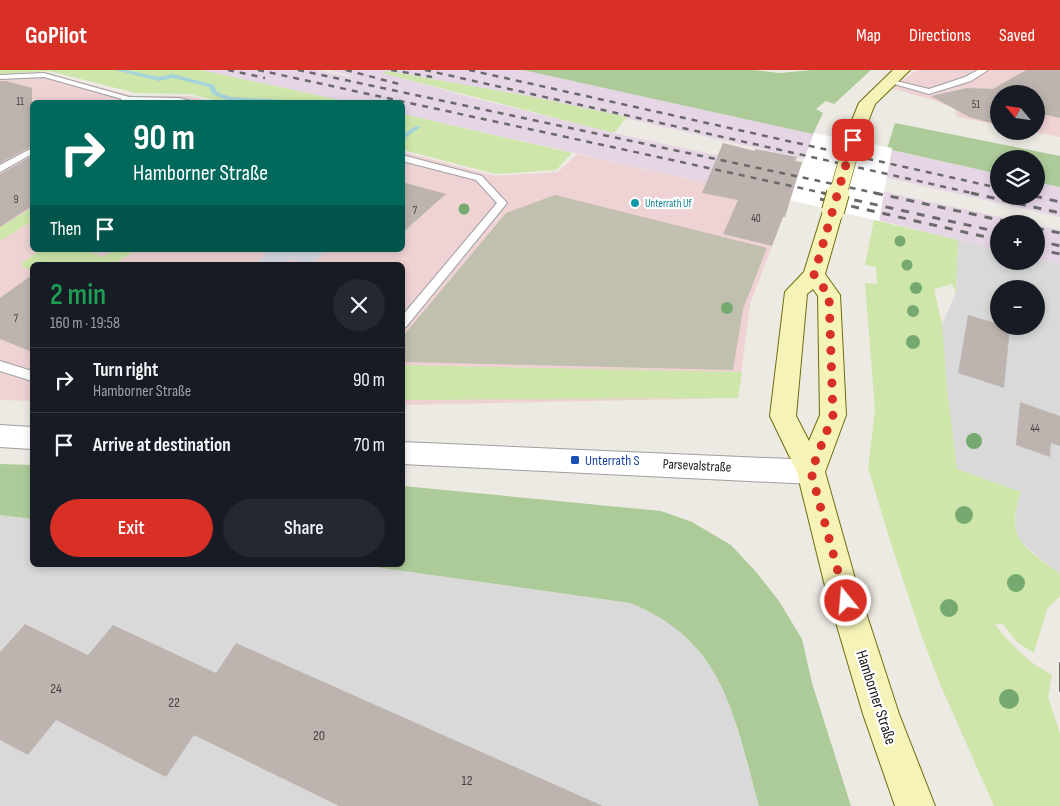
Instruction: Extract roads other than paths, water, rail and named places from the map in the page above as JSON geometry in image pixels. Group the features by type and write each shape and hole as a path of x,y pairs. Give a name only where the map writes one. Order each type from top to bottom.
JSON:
{"main road":[{"name":"Hamborner Straße","path":"902,70 888,81 867,103 853,140 814,275 796,292 783,416 811,472 843,591 881,714 915,806"},
{"path":"811,472 833,415 829,295 814,275"}],"street":[{"path":"0,436 30,438"},
{"name":"Parsevalstraße","path":"405,452 811,472"}],"lane":[{"path":"888,81 929,92 968,79 984,70"},
{"path":"0,77 44,75 123,100"},
{"path":"0,169 30,153"},
{"path":"405,159 479,178 502,203 405,320"},
{"path":"0,366 30,375"}],"waterway":[{"path":"118,70 159,79 173,76 212,86 214,93 229,99 248,100"},
{"path":"405,136 418,127"}],"tram line":[{"path":"1060,663 1060,691"}],"railway":[{"path":"228,70 265,78"},
{"path":"258,70 396,100"},
{"path":"298,70 880,194"},
{"path":"346,70 399,84"},
{"path":"391,70 432,77"},
{"path":"425,70 976,194"},
{"path":"469,70 990,186"},
{"path":"405,102 828,194"},
{"path":"823,193 990,230"},
{"path":"875,193 990,218"},
{"path":"971,193 1060,213"},
{"path":"820,199 990,238"},
{"path":"1045,199 1060,202"},
{"path":"1045,230 1060,233"},
{"path":"1045,242 1060,246"},
{"path":"1045,251 1060,254"}],"place":[{"name":"Unterrath Uf","path":"635,203"},
{"name":"Unterrath S","path":"575,460"}]}
